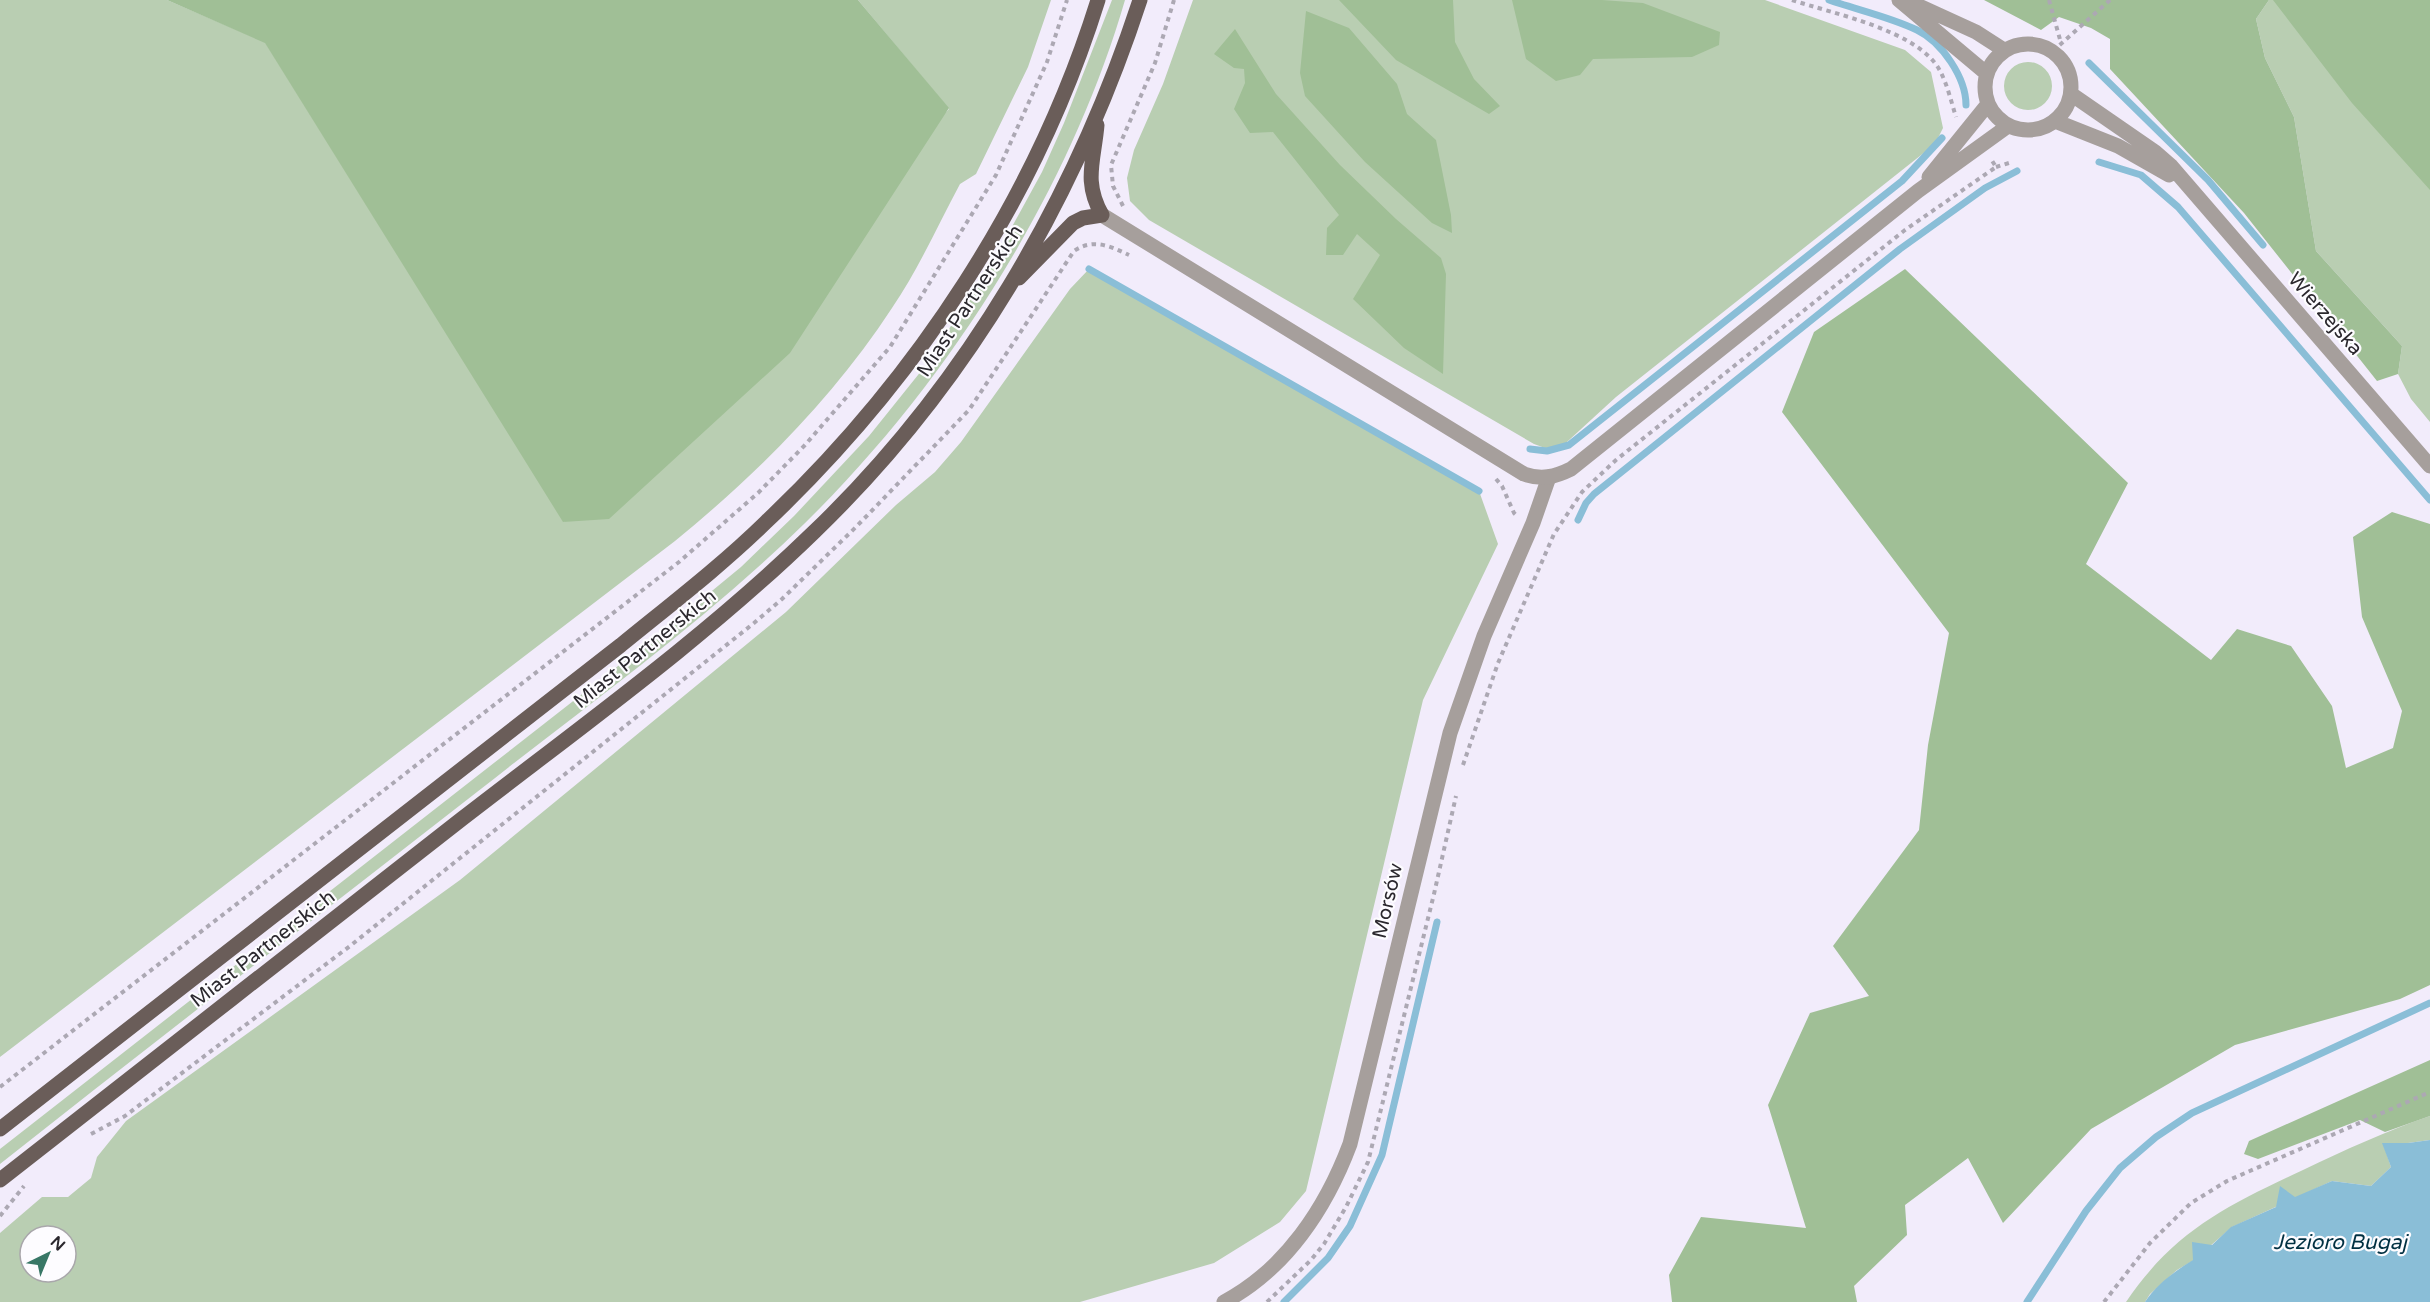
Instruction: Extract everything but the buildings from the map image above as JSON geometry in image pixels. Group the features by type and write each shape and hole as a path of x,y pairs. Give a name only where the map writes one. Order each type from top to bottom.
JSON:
{"main road":[{"name":"Miast Partnerskich","path":"0,1130 621,645 730,555 799,490 846,440 895,381 949,307 976,264 1018,190 1055,114 1098,0"},
{"name":"Miast Partnerskich","path":"0,1180 643,679 774,569 845,501 894,446 954,368 1009,286 1054,209 1097,117 1140,0"},
{"path":"1097,117 1090,182 1092,196 1109,219"},
{"path":"1009,286 1028,270 1073,223 1083,218 1109,219"}],"street":[{"path":"1899,0 1986,73"},
{"path":"1905,0 1976,32 2004,50"},
{"path":"2028,43 2057,47 2068,70 2071,94 2068,104 2055,121 2032,130 2008,126 1998,118 1988,104 1984,85 1986,73 1993,60 2004,50 2028,43"},
{"name":"Wierzejska","path":"2071,94 2155,152 2430,466"},
{"path":"1918,191 1988,104"},
{"name":"Wierzejska","path":"2055,121 2118,146 2154,165 2189,189"},
{"path":"1109,219 1524,474 1536,478 1549,477 1571,469 1918,191 2008,126"},
{"name":"Morsów","path":"1224,1302 1242,1292 1285,1254 1326,1200 1341,1169 1350,1144 1375,1045 1450,733 1488,626 1533,523 1549,477"}],"path":[{"path":"0,1087 679,562 758,493 805,445 890,347 996,175 1047,62 1067,0"},
{"path":"1138,260 1106,245 1109,219 1124,208 1113,186 1112,165 1155,63 1174,0"},
{"path":"1792,0 1881,29 1916,45 1939,70 1957,122 1966,132"},
{"path":"2049,0 2057,47"},
{"path":"2057,47 2110,0"},
{"path":"1980,146 1996,167"},
{"path":"1461,768 1498,663 1554,534 1582,492 1616,460 1905,230 1996,167 2012,162"},
{"path":"1495,478 1502,486 1514,513 1554,534"},
{"path":"1267,1302 1311,1260 1324,1244 1346,1207 1368,1162 1434,894 1456,792"},
{"path":"2104,1302 2139,1255 2191,1203 2227,1181 2430,1092"}],"green space":[{"path":"0,0 167,0 265,42 564,522 949,109 858,0 1051,0 1028,67 976,174 960,184 928,247 892,308 869,341 845,373 792,433 735,489 675,541 0,1057"},
{"path":"167,0 858,0 949,108 790,353 609,519 563,522 265,43"},
{"path":"1112,0 1125,0 1101,72 1071,144 1037,214 997,282 954,348 907,410 857,469 804,524 685,629 0,1164 0,1149 673,623 741,567 794,516 869,436 922,370 991,265 1042,172 1064,123"},
{"path":"1193,0 1765,0 1905,50 1931,72 1943,128 1935,144 1616,397 1556,452 1534,444 1149,220 1130,201 1127,178 1134,150 1163,84"},
{"path":"1339,0 1453,0 1455,42 1474,79 1500,106 1489,114 1396,60"},
{"path":"1512,0 1602,0 1643,3 1720,32 1719,45 1692,57 1593,59 1580,75 1556,81 1526,59"},
{"path":"1984,0 2269,0 2256,19 2265,58 2294,117 2316,251 2402,346 2398,374 2377,381 2244,213 2110,69 2110,39 2091,28 2059,17 2041,30"},
{"path":"2269,0 2430,0 2430,422 2411,399 2398,374 2402,346 2316,251 2294,117 2265,58 2256,19"},
{"path":"2273,0 2430,0 2430,190 2352,103"},
{"path":"1306,11 1349,28 1397,84 1407,114 1436,140 1451,215 1452,233 1432,223 1365,162 1305,96 1300,73"},
{"path":"1235,29 1276,94 1340,165 1441,258 1446,274 1443,374 1404,348 1353,299 1380,255 1357,234 1343,255 1326,255 1327,228 1339,215 1273,132 1250,133 1234,109 1245,83 1244,69 1234,68 1214,54"},
{"path":"2028,62 2045,69 2052,86 2045,103 2028,110 2011,103 2004,86 2011,69"},
{"path":"1089,269 1479,491 1498,544 1423,700 1306,1191 1280,1222 1214,1263 1080,1302 0,1302 0,1233 42,1197 68,1197 91,1178 97,1157 126,1121 460,880 786,612 896,505 935,472 961,442 1070,289"},
{"path":"1905,269 2128,483 2086,564 2211,660 2237,629 2291,646 2332,706 2346,768 2393,748 2402,711 2362,617 2353,537 2392,512 2430,524 2430,985 2400,999 2235,1045 2091,1129 2003,1223 1968,1158 1905,1205 1907,1235 1854,1286 1857,1302 1672,1302 1669,1275 1701,1217 1806,1228 1768,1105 1810,1013 1869,996 1833,946 1919,830 1928,745 1949,633 1782,412 1814,332"},
{"path":"2430,1060 2430,1116 2385,1132 2360,1120 2258,1159 2244,1154 2249,1141"},
{"path":"2430,1116 2430,1140 2383,1143 2391,1167 2371,1186 2332,1181 2232,1227 2194,1260 2177,1270 2150,1294 2145,1302 2126,1302 2164,1256 2204,1222 2250,1196 2350,1148"}],"water":[{"name":"Jezioro Bugaj","path":"2430,1140 2430,1302 2145,1302 2167,1278 2193,1260 2192,1242 2212,1245 2231,1227 2276,1207 2280,1186 2295,1197 2332,1181 2371,1186 2391,1167 2382,1143"}],"waterway":[{"path":"1829,0 1896,21 1926,36 1951,62 1962,84 1966,105"},
{"path":"2089,63 2208,180 2263,245"},
{"path":"1530,449 1547,451 1569,445 1902,181 1942,138"},
{"path":"2099,162 2141,175 2178,207 2430,500"},
{"path":"1578,520 1586,503 1594,494 1900,249 1985,188 2017,171"},
{"path":"1089,269 1479,491"},
{"path":"1284,1302 1328,1258 1350,1226 1382,1155 1437,922"},
{"path":"2027,1302 2086,1211 2120,1168 2156,1137 2192,1113 2430,1003"}]}
